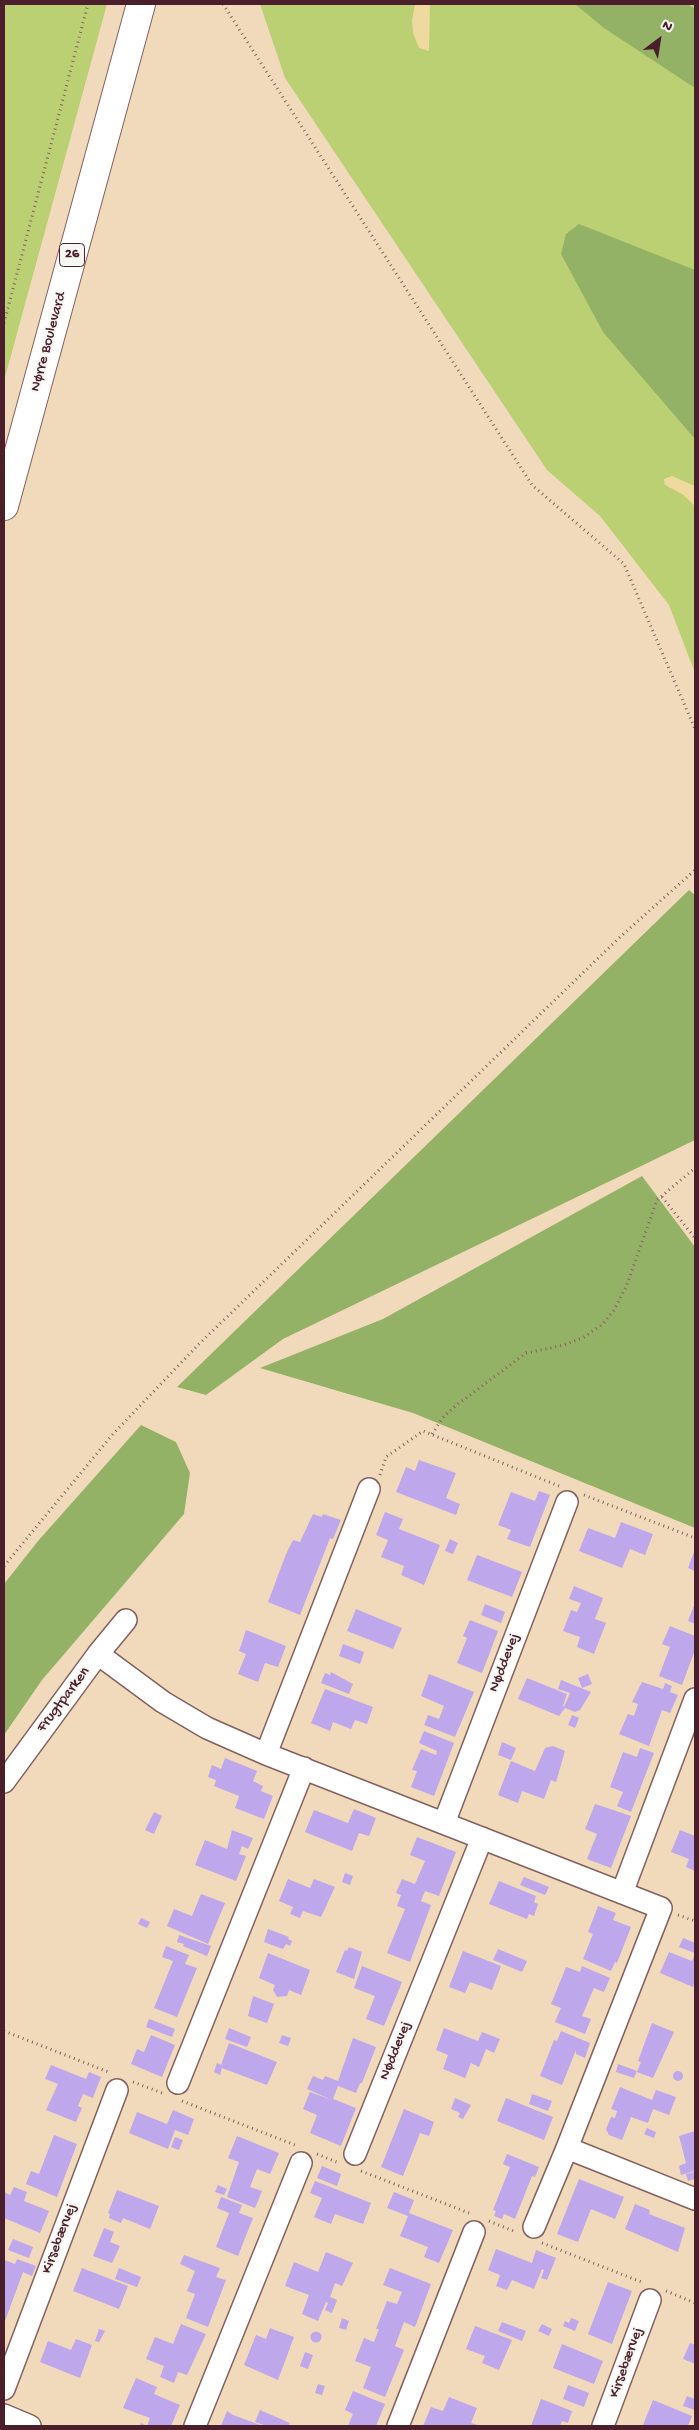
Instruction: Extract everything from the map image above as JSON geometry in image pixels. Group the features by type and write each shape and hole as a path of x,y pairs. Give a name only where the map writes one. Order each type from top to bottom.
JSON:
{"highway":[{"name":"Nørre Boulevard","path":"4,506 141,4"}],"street":[{"path":"266,1754 369,1489"},
{"name":"Nøddevej","path":"444,1824 570,1494"},
{"name":"Frugtparken","path":"4,1782 98,1654 126,1620"},
{"path":"98,1654 163,1702 207,1728 266,1754 661,1908 534,2227"},
{"path":"622,1893 695,1699"},
{"path":"178,2083 304,1768"},
{"name":"Nøddevej","path":"355,2154 482,1838"},
{"name":"Kirsebærvej","path":"4,2389 117,2090"},
{"path":"567,2148 695,2199"},
{"path":"196,2426 301,2163"},
{"path":"398,2426 474,2232"},
{"name":"Kirsebærvej","path":"603,2426 650,2300"},
{"path":"4,2415 30,2426"}],"path":[{"path":"4,323 88,4"},
{"path":"224,4 532,486 624,564 695,729"},
{"path":"4,1566 113,1434 198,1344 619,938 695,870"},
{"path":"432,1434 444,1416 526,1353 564,1345 584,1337 603,1324 614,1310 626,1287 657,1200 695,1168"},
{"path":"662,1197 695,1238"},
{"path":"369,1489 375,1488 386,1457 423,1431 570,1494 695,1538"}],"green space":[{"path":"4,4 107,4 4,381"},
{"path":"260,4 695,4 695,673 669,605 600,516 547,470 285,78"},
{"path":"575,4 687,4 695,9 695,88 604,28"},
{"path":"579,224 695,270 695,439 603,332 561,254 566,234"},
{"path":"689,890 695,895 695,1140 283,1339 206,1395 177,1387"},
{"path":"642,1176 695,1247 695,1528 413,1413 260,1368 383,1319"},
{"path":"141,1425 176,1442 190,1473 184,1514 42,1680 4,1735 4,1584 38,1541"}],"sand":[{"path":"415,4 430,4 429,51 419,48 413,33 412,21"},
{"path":"672,476 695,486 695,506 682,494 665,485 664,479"}],"building":[{"path":"419,1460 456,1473 446,1498 460,1504 456,1515 396,1492 406,1467 415,1471"},
{"path":"539,1491 550,1495 530,1547 507,1539 511,1530 498,1525 511,1492 535,1501"},
{"path":"385,1512 403,1519 399,1529 440,1545 424,1585 401,1575 404,1566 381,1557 388,1540 376,1535"},
{"path":"313,1514 322,1517 323,1514 341,1520 333,1539 330,1538 300,1615 268,1602 293,1540 300,1542"},
{"path":"621,1522 653,1534 645,1555 630,1549 622,1568 579,1551 588,1528 615,1538"},
{"path":"450,1539 458,1543 453,1554 445,1551"},
{"path":"695,1549 695,1571 688,1568"},
{"path":"477,1555 522,1572 512,1597 467,1580"},
{"path":"574,1586 603,1598 595,1619 606,1623 594,1654 577,1647 580,1637 563,1631 571,1610 577,1612 581,1603 569,1599"},
{"path":"695,1603 695,1624 688,1621"},
{"path":"485,1604 505,1612 501,1623 481,1615"},
{"path":"356,1609 402,1628 393,1649 347,1631"},
{"path":"470,1620 498,1631 482,1673 457,1663 467,1638 463,1636"},
{"path":"670,1626 695,1636 695,1650 682,1685 659,1676 670,1647 662,1644"},
{"path":"246,1630 286,1646 278,1667 265,1663 258,1682 238,1674 246,1654 239,1651"},
{"path":"343,1644 364,1652 360,1664 339,1656"},
{"path":"331,1672 353,1684 349,1694 321,1683 325,1673 330,1675"},
{"path":"429,1674 474,1692 455,1737 424,1725 428,1715 439,1719 444,1706 421,1696"},
{"path":"588,1674 592,1684 582,1688 578,1678"},
{"path":"527,1678 567,1694 564,1707 570,1693 558,1689 561,1680 591,1692 580,1710 575,1712 565,1708 559,1716 518,1699"},
{"path":"642,1682 663,1689 665,1683 672,1686 670,1692 678,1695 670,1713 662,1710 649,1746 619,1734 628,1714 634,1716 638,1704 632,1702"},
{"path":"325,1689 373,1707 367,1724 355,1720 351,1729 333,1722 330,1731 311,1723"},
{"path":"572,1715 579,1718 575,1728 568,1725"},
{"path":"424,1731 454,1743 434,1796 411,1787 417,1771 412,1770 421,1749 436,1755 437,1751 419,1743"},
{"path":"502,1742 516,1748 511,1760 498,1755"},
{"path":"553,1746 565,1751 556,1782 551,1780 544,1799 522,1791 518,1803 498,1795 511,1761 535,1771 545,1748"},
{"path":"640,1748 654,1753 631,1812 617,1806 623,1792 610,1787 623,1752 637,1757"},
{"path":"225,1758 257,1771 253,1781 263,1786 261,1791 273,1796 264,1819 235,1808 239,1796 214,1786 216,1780 208,1777 212,1765 221,1769"},
{"path":"595,1804 631,1816 611,1868 587,1859 597,1834 585,1829"},
{"path":"354,1809 376,1818 369,1836 359,1833 352,1851 305,1832 314,1810 348,1823"},
{"path":"154,1812 162,1816 154,1834 145,1830"},
{"path":"232,1830 253,1838 248,1849 242,1846 239,1854 246,1856 236,1881 195,1865 205,1840 227,1849"},
{"path":"680,1830 695,1836 695,1871 686,1867 689,1859 671,1852"},
{"path":"417,1837 456,1852 439,1896 425,1891 421,1901 431,1905 410,1962 387,1953 405,1909 397,1906 401,1895 396,1893 402,1879 415,1884 425,1861 410,1855"},
{"path":"345,1873 353,1876 350,1885 342,1882"},
{"path":"524,1877 549,1887 545,1895 520,1885"},
{"path":"288,1879 310,1888 314,1879 335,1887 321,1917 303,1911 300,1918 290,1914 293,1907 279,1901"},
{"path":"499,1881 536,1896 534,1902 538,1904 534,1916 529,1914 527,1919 489,1904"},
{"path":"201,1894 225,1903 208,1944 167,1926 174,1909 192,1916"},
{"path":"598,1906 616,1913 613,1920 631,1927 617,1963 615,1962 611,1971 583,1959 593,1934 588,1932"},
{"path":"141,1918 150,1922 147,1928 138,1924"},
{"path":"268,1929 289,1937 288,1939 292,1941 290,1946 286,1944 283,1949 264,1942"},
{"path":"179,1935 211,1946 207,1956 177,1942"},
{"path":"683,1938 695,1943 695,1953 679,1947"},
{"path":"166,1946 189,1955 185,1964 197,1968 177,2017 154,2008 173,1961 162,1957"},
{"path":"349,1947 362,1952 354,1979 336,1972 345,1950 347,1951"},
{"path":"498,1949 527,1961 522,1972 493,1960"},
{"path":"463,1951 501,1966 492,1990 470,1982 465,1993 449,1987"},
{"path":"669,1952 692,1961 695,1953 695,1981 693,1987 660,1973"},
{"path":"268,1953 310,1970 301,1995 289,1990 287,1996 277,1997 273,1990 275,1985 259,1978"},
{"path":"362,1966 402,1982 384,2026 366,2019 375,1996 354,1988"},
{"path":"582,1966 610,1978 604,1992 594,1988 582,2016 591,2019 585,2034 555,2022 561,2008 551,2004 566,1967 580,1972"},
{"path":"253,1996 274,2004 267,2023 248,2016"},
{"path":"149,2019 175,2029 172,2037 146,2027"},
{"path":"652,2023 674,2032 653,2078 637,2072 641,2062 638,2061"},
{"path":"229,2028 251,2037 247,2047 225,2039"},
{"path":"444,2028 478,2041 482,2032 500,2039 494,2053 486,2049 479,2067 471,2063 465,2078 443,2069 448,2055 436,2050"},
{"path":"561,2031 590,2043 585,2058 576,2054 576,2050 562,2085 540,2076 554,2040 557,2041"},
{"path":"151,2035 175,2045 162,2077 131,2064 137,2049 144,2052"},
{"path":"282,2035 291,2038 288,2046 279,2043"},
{"path":"353,2038 376,2047 362,2083 360,2083 356,2093 338,2086 333,2099 356,2108 341,2146 310,2133 317,2115 303,2109 310,2092 332,2100 307,2089 313,2076 323,2080 325,2076 338,2081"},
{"path":"229,2043 277,2062 267,2085 222,2068 220,2075 214,2072 217,2063 221,2065"},
{"path":"618,2064 637,2071 634,2078 616,2072"},
{"path":"51,2065 86,2079 89,2072 101,2077 93,2098 83,2094 78,2106 82,2108 76,2122 46,2110 58,2084 45,2079"},
{"path":"676,2071 680,2071 683,2076 682,2080 676,2081 673,2078 673,2074"},
{"path":"620,2087 652,2100 656,2090 676,2097 669,2115 653,2109 648,2123 631,2117 622,2140 609,2135 606,2129 611,2117 615,2118 617,2111 611,2109"},
{"path":"532,2094 552,2101 548,2111 529,2104"},
{"path":"455,2098 471,2105 463,2119 458,2117 460,2113 451,2109"},
{"path":"506,2098 553,2117 544,2140 497,2121"},
{"path":"404,2109 434,2122 429,2136 420,2133 403,2176 381,2167"},
{"path":"173,2110 194,2119 188,2135 175,2130 168,2149 129,2133 137,2112 167,2124"},
{"path":"647,2128 656,2132 654,2138 644,2134"},
{"path":"695,2131 695,2171 681,2175 679,2166 686,2163 679,2136"},
{"path":"54,2135 77,2144 57,2197 26,2184 31,2171 39,2174"},
{"path":"237,2136 279,2153 270,2174 257,2169 250,2187 262,2191 255,2208 227,2197 239,2162 228,2158"},
{"path":"175,2137 183,2140 179,2150 171,2147"},
{"path":"507,2154 539,2167 535,2177 532,2176 515,2219 504,2214 502,2219 494,2216 496,2211 493,2210 510,2167 503,2164"},
{"path":"322,2166 341,2174 337,2186 317,2178"},
{"path":"695,2172 695,2179 688,2181 686,2174"},
{"path":"579,2179 624,2197 615,2219 591,2209 578,2242 557,2234"},
{"path":"315,2181 371,2203 363,2224 335,2214 331,2224 314,2217 322,2198 310,2193"},
{"path":"218,2185 227,2189 224,2195 215,2192"},
{"path":"14,2187 27,2192 24,2201 49,2211 40,2233 4,2218 4,2192 10,2195"},
{"path":"117,2190 159,2206 150,2229 123,2218 121,2223 109,2218 110,2214 108,2213"},
{"path":"394,2192 414,2200 409,2213 453,2230 439,2263 424,2257 428,2247 400,2236 408,2216 387,2208"},
{"path":"221,2197 242,2205 239,2213 253,2218 238,2256 216,2247 229,2213 217,2208"},
{"path":"635,2204 650,2210 649,2214 685,2228 678,2252 625,2229"},
{"path":"104,2228 114,2232 110,2242 120,2246 112,2263 93,2256"},
{"path":"13,2239 33,2247 29,2258 8,2250"},
{"path":"496,2249 532,2263 536,2250 556,2258 547,2280 541,2278 544,2270 542,2269 534,2289 512,2280 507,2290 496,2286 500,2275 488,2270"},
{"path":"326,2252 353,2263 342,2286 335,2283 330,2297 337,2300 332,2313 325,2310 328,2303 326,2302 318,2321 302,2314 309,2295 285,2286 294,2262 318,2272"},
{"path":"184,2255 220,2268 216,2277 226,2280 208,2327 186,2318 195,2294 187,2291 195,2271 180,2264"},
{"path":"17,2259 36,2266 32,2276 23,2272 5,2321 4,2260 15,2264"},
{"path":"82,2268 128,2286 119,2309 73,2291"},
{"path":"119,2268 141,2277 137,2287 115,2279"},
{"path":"390,2268 431,2284 415,2327 404,2322 395,2346 404,2350 385,2397 363,2388 371,2367 355,2361 364,2338 374,2342 379,2329 376,2329 387,2301 397,2304 402,2292 383,2285"},
{"path":"608,2282 632,2291 612,2344 588,2334"},
{"path":"342,2318 349,2321 346,2330 339,2328"},
{"path":"571,2318 579,2321 575,2331 563,2326 565,2321 569,2323"},
{"path":"502,2322 526,2331 522,2341 498,2331"},
{"path":"181,2324 206,2334 187,2375 178,2372 174,2383 160,2377 164,2366 146,2359 155,2337 173,2344"},
{"path":"542,2324 552,2329 549,2336 538,2331"},
{"path":"475,2326 512,2340 499,2370 482,2363 485,2356 466,2349"},
{"path":"270,2328 294,2337 278,2380 244,2365 256,2335 266,2339"},
{"path":"99,2329 105,2331 99,2342 95,2341"},
{"path":"316,2331 322,2337 316,2343 310,2337"},
{"path":"76,2339 92,2345 80,2378 40,2362 48,2341 71,2350"},
{"path":"690,2343 695,2345 695,2364 683,2359"},
{"path":"562,2344 603,2361 594,2384 553,2368"},
{"path":"305,2352 313,2355 308,2369 300,2366"},
{"path":"136,2378 157,2387 154,2394 180,2405 171,2426 147,2426 150,2418 123,2408"},
{"path":"318,2384 325,2386 322,2395 315,2393"},
{"path":"568,2385 589,2393 584,2407 563,2399"},
{"path":"353,2391 385,2404 376,2426 348,2426 353,2414 345,2410"},
{"path":"687,2396 695,2399 695,2410 683,2406"},
{"path":"449,2397 477,2408 471,2423 481,2426 423,2426 431,2407 443,2411"},
{"path":"541,2399 572,2411 568,2423 562,2421 560,2426 531,2426"},
{"path":"653,2400 692,2416 688,2426 643,2425"},
{"path":"260,2410 290,2423 288,2426 266,2426 255,2422"},
{"path":"227,2411 233,2415 263,2426 221,2426"}]}
